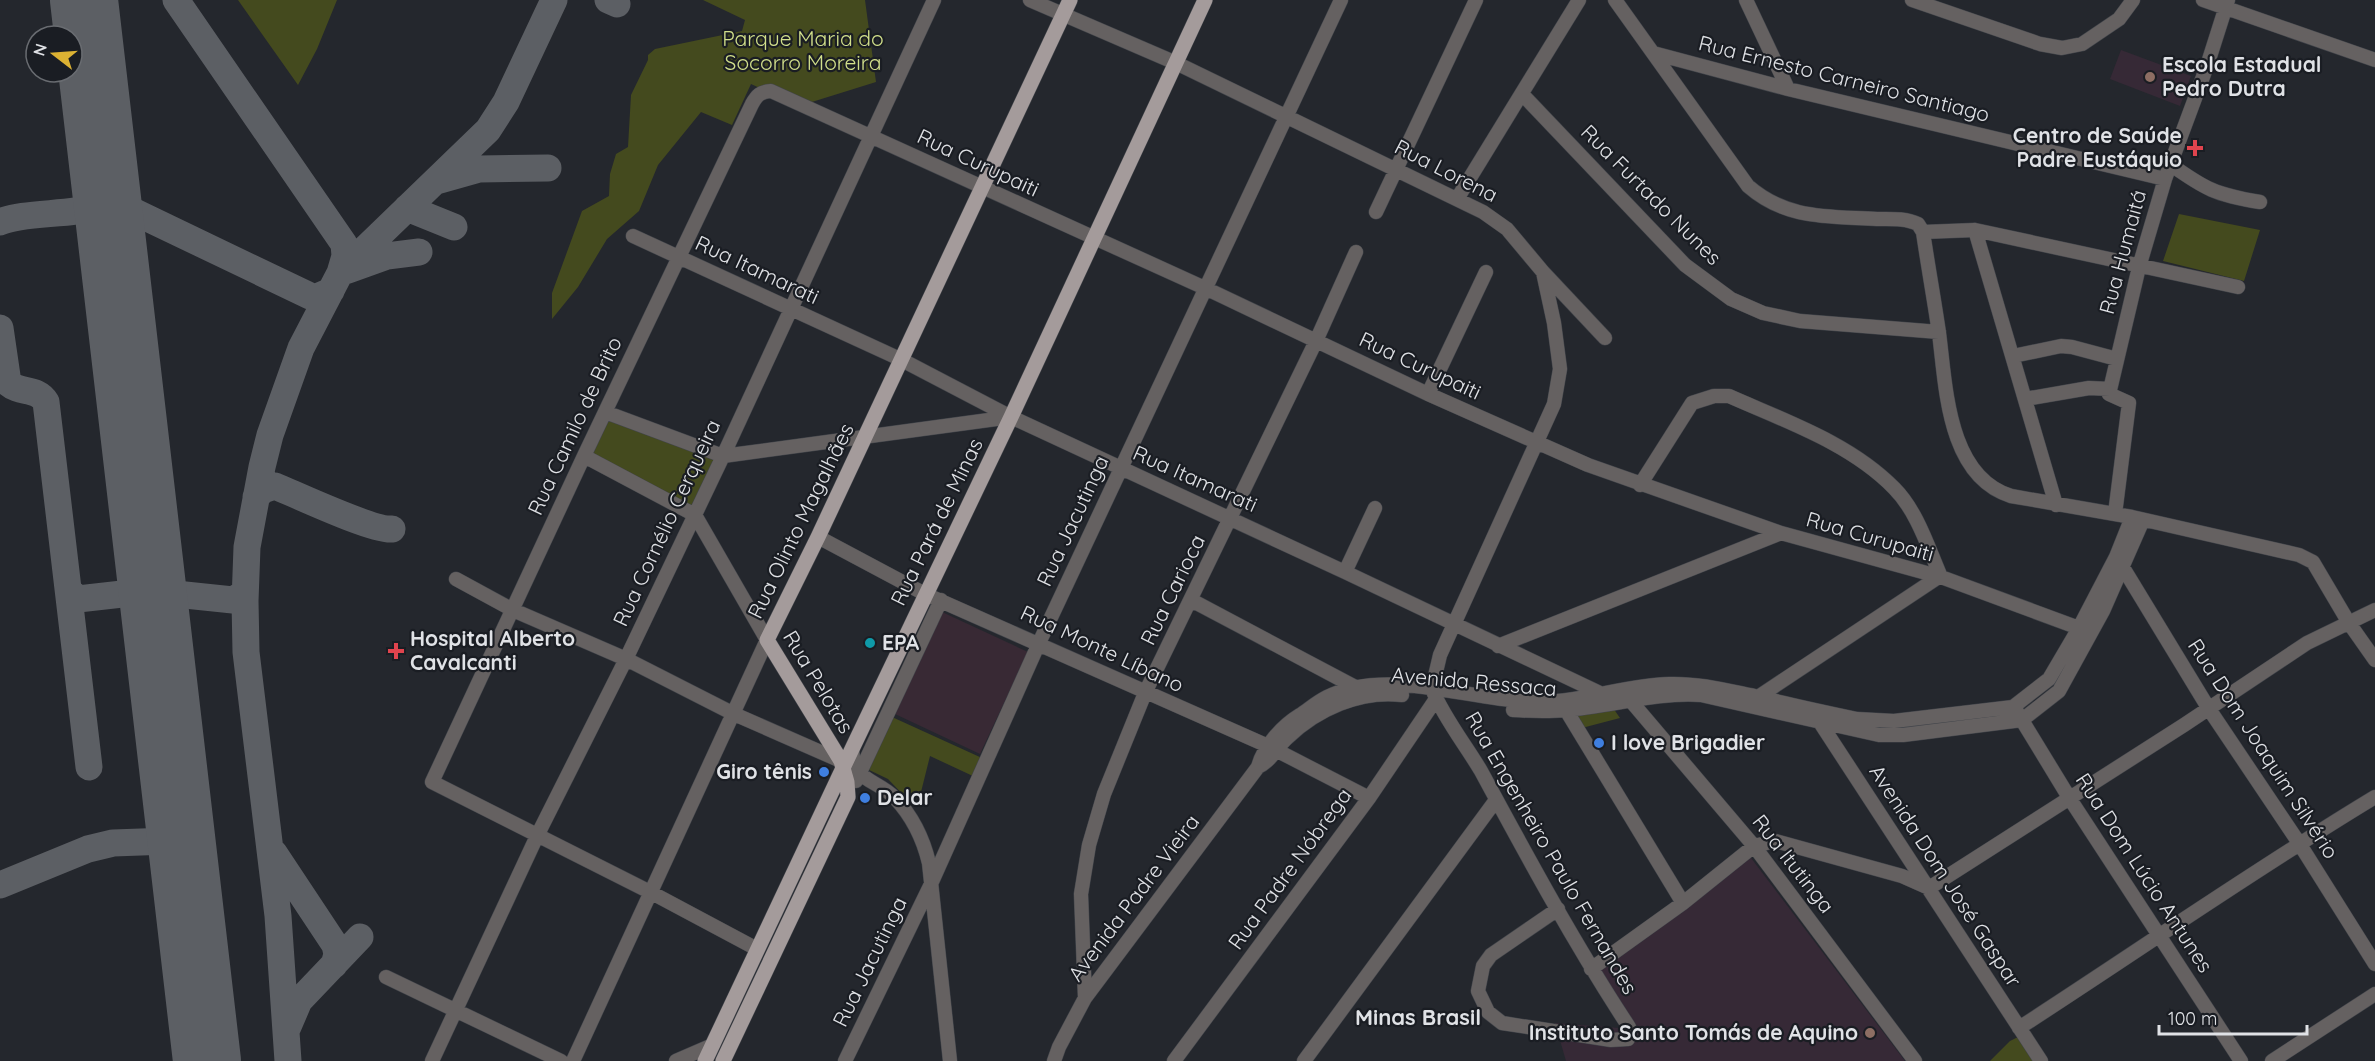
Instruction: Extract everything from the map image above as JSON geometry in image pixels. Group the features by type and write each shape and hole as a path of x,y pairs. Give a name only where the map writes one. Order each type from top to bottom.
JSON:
{"main road":[{"name":"Rua Olinto Magalhães","path":"767,640 818,537 1070,0"},
{"name":"Rua Pará de Minas","path":"705,1061 842,764 852,749 1096,238 1205,0"},
{"name":"Rua Pelotas","path":"767,640 842,764 848,782 848,797"},
{"name":"Rua Pará de Minas","path":"723,1061 848,797"}],"street":[{"name":"Rua Cornélio Cerqueira","path":"432,1061 537,836 626,659 723,456 934,0"},
{"name":"Rua Lorena","path":"1030,0 1176,63 1483,212 1507,229 1543,272 1554,323 1560,369 1554,404 1440,655 1434,694"},
{"name":"Rua Jacutinga","path":"845,1061 931,884 1039,643 1341,0"},
{"path":"1377,212 1476,0"},
{"path":"1457,199 1580,0"},
{"path":"1615,0 1748,186 1757,194 1776,206 1798,214 1912,221 1918,224 1923,232 1952,422 1958,440 1973,467 1985,481 1998,491 2056,505 2115,514 2289,552 2313,562 2349,623 2375,660"},
{"path":"1746,0 1788,88"},
{"path":"1912,0 2040,44 2062,48 2082,44 2119,19 2133,0"},
{"path":"2202,0 2227,4 2375,60"},
{"name":"Rua Humaitá","path":"2110,389 2139,267 2164,180 2207,66 2227,4"},
{"name":"Rua Ernesto Carneiro Santiago","path":"1653,53 2164,180"},
{"name":"Rua Curupaiti","path":"762,92 771,91 1207,289 1428,394 1588,465 1781,533 1939,577 2079,628"},
{"name":"Rua Camilo de Brito","path":"537,836 432,782 752,104 762,92"},
{"name":"Rua Furtado Nunes","path":"1522,94 1685,265 1731,299 1763,314 1800,321 1939,332"},
{"path":"2170,164 2201,186 2228,197 2259,202"},
{"path":"1923,232 1975,230 2238,287"},
{"path":"1975,230 2056,505"},
{"name":"Rua Itamarati","path":"633,236 900,359 1011,417 1121,469 1455,623 1604,699"},
{"name":"Rua Carioca","path":"1085,998 1081,894 1089,845 1104,794 1145,693 1316,341 1356,252"},
{"path":"1428,394 1486,272"},
{"path":"1543,272 1605,338"},
{"path":"2013,356 2061,346 2072,346 2117,359"},
{"path":"2025,399 2089,388 2110,389 2109,395 2128,402 2115,514 2125,536"},
{"path":"1640,485 1692,403 1713,396 1729,396 1851,453 1894,488 1916,520 1939,577 1757,703"},
{"path":"605,412 723,456 1011,417"},
{"path":"584,456 695,515"},
{"path":"1345,572 1375,508"},
{"name":"Rua Pelotas","path":"695,515 767,640"},
{"path":"2013,707 2049,679 2120,562 2125,536 2138,519"},
{"path":"2022,720 2059,691 2091,635 2138,519"},
{"path":"1498,646 1781,533"},
{"name":"Rua Monte Líbano","path":"818,537 926,594 1273,748 1369,798"},
{"name":"Rua Dom Joaquim Silvério","path":"2120,562 2209,709 2299,843 2375,964"},
{"path":"456,579 513,610 626,659 734,714 842,764"},
{"name":"Rua Pará de Minas","path":"848,797 940,600"},
{"path":"1191,600 1357,688"},
{"path":"1591,969 1683,903 1754,846 1775,842 1902,876 1929,888 2209,709 2307,643 2375,610"},
{"name":"Rua Olinto Magalhães","path":"573,1061 767,640"},
{"name":"Avenida Ressaca","path":"1273,748 1292,720 1327,697 1357,688 1384,684 1434,694"},
{"name":"Avenida Ressaca","path":"1258,767 1261,755 1283,741 1304,723 1348,700 1389,693 1434,694 1563,706 1604,699 1646,685 1672,684 1702,685 1757,703"},
{"name":"Rua Padre Nóbrega","path":"1174,1061 1369,798 1434,694"},
{"name":"Rua Engenheiro Paulo Fernandes","path":"1434,694 1467,746 1496,800 1558,909 1591,969 1629,1027 1628,1039 1611,1040 1502,1023 1488,1012 1478,991 1483,966 1491,955 1558,909"},
{"name":"Avenida Ressaca","path":"1604,699 1630,699 1666,694 1701,695 1757,703 1822,717 1891,736 2022,720"},
{"name":"Rua Itutinga","path":"1630,699 1754,846 1915,1061"},
{"path":"1563,706 1683,903"},
{"name":"Rua Dom Lúcio Antunes","path":"2013,707 2070,799 2241,1061"},
{"name":"Avenida Ressaca","path":"1822,717 1882,722 2013,707"},
{"name":"Avenida Dom José Gaspar","path":"1822,717 2041,1061"},
{"path":"852,749 852,760 859,774 893,797 916,824 930,863 950,1061"},
{"name":"Avenida Padre Vieira","path":"1054,1061 1085,998 1258,767"},
{"path":"2019,1028 2160,937 2299,843 2375,797"},
{"path":"1304,1061 1496,800"},
{"path":"537,836 652,893 757,949"},
{"path":"386,977 561,1061"},
{"path":"2272,1061 2375,994"},
{"path":"676,1061 713,1045"}],"shaded area":[{"name":"Escola Estadual Pedro Dutra","path":"2121,50 2191,76 2180,106 2110,79"},
{"path":"942,612 1028,652 980,754 895,714"},
{"path":"1748,854 1905,1061 1566,1061 1555,1023 1632,1029 1594,972"}],"green space":[{"path":"238,0 337,0 317,49 298,85"},
{"name":"Parque Maria do Socorro Moreira","path":"703,0 865,0 876,82 799,106 751,84 732,125 701,112 658,165 639,211 607,239 578,287 552,319 552,293 582,211 609,196 610,174 616,154 628,147 631,95 648,60 648,55 655,49 742,31 745,20"},
{"path":"2179,214 2260,230 2244,281 2163,261"},
{"path":"608,416 716,461 693,510 590,454"},
{"path":"1611,705 1620,718 1578,729 1567,714"},
{"path":"892,717 982,758 975,777 930,756 921,792 911,803 888,779 865,768"},
{"path":"2022,1038 2036,1061 1990,1061 2010,1041"}],"taxiway":[{"path":"176,0 344,244 345,256 340,273"},
{"path":"288,1061 278,916 246,652 247,547 270,435 301,348 340,273 488,130 506,102 554,0"},
{"path":"608,0 617,4"},
{"path":"440,180 479,169 548,168"},
{"path":"106,184 108,194 116,203 310,296 317,297 331,291"},
{"path":"0,222 23,216 88,208 97,203 106,184"},
{"path":"407,208 454,227"},
{"path":"112,235 123,219 141,215"},
{"path":"348,270 387,256 419,252"},
{"path":"0,328 8,383 38,394 46,402 89,767"},
{"path":"256,497 263,490 275,486 352,519 392,529"},
{"path":"70,592 78,599 140,592 151,576"},
{"path":"152,582 166,593 233,600 245,593"},
{"path":"0,885 88,849 113,843 169,841 181,833"},
{"path":"274,853 335,945 337,954 334,965"},
{"path":"287,1029 299,1001 360,937"}],"runway":[{"path":"84,0 207,1061"}],"place":[{"name":"Escola Estadual Pedro Dutra","path":"2150,77"},
{"name":"Centro de Saúde Padre Eustáquio","path":"2195,148"},
{"name":"EPA","path":"870,643"},
{"name":"Hospital Alberto Cavalcanti","path":"396,651"},
{"name":"I love Brigadier","path":"1599,743"},
{"name":"Giro tênis","path":"824,772"},
{"name":"Delar","path":"865,798"},
{"name":"Instituto Santo Tomás de Aquino","path":"1870,1033"}],"district":[{"name":"Minas Brasil","path":"1418,1017"}]}
